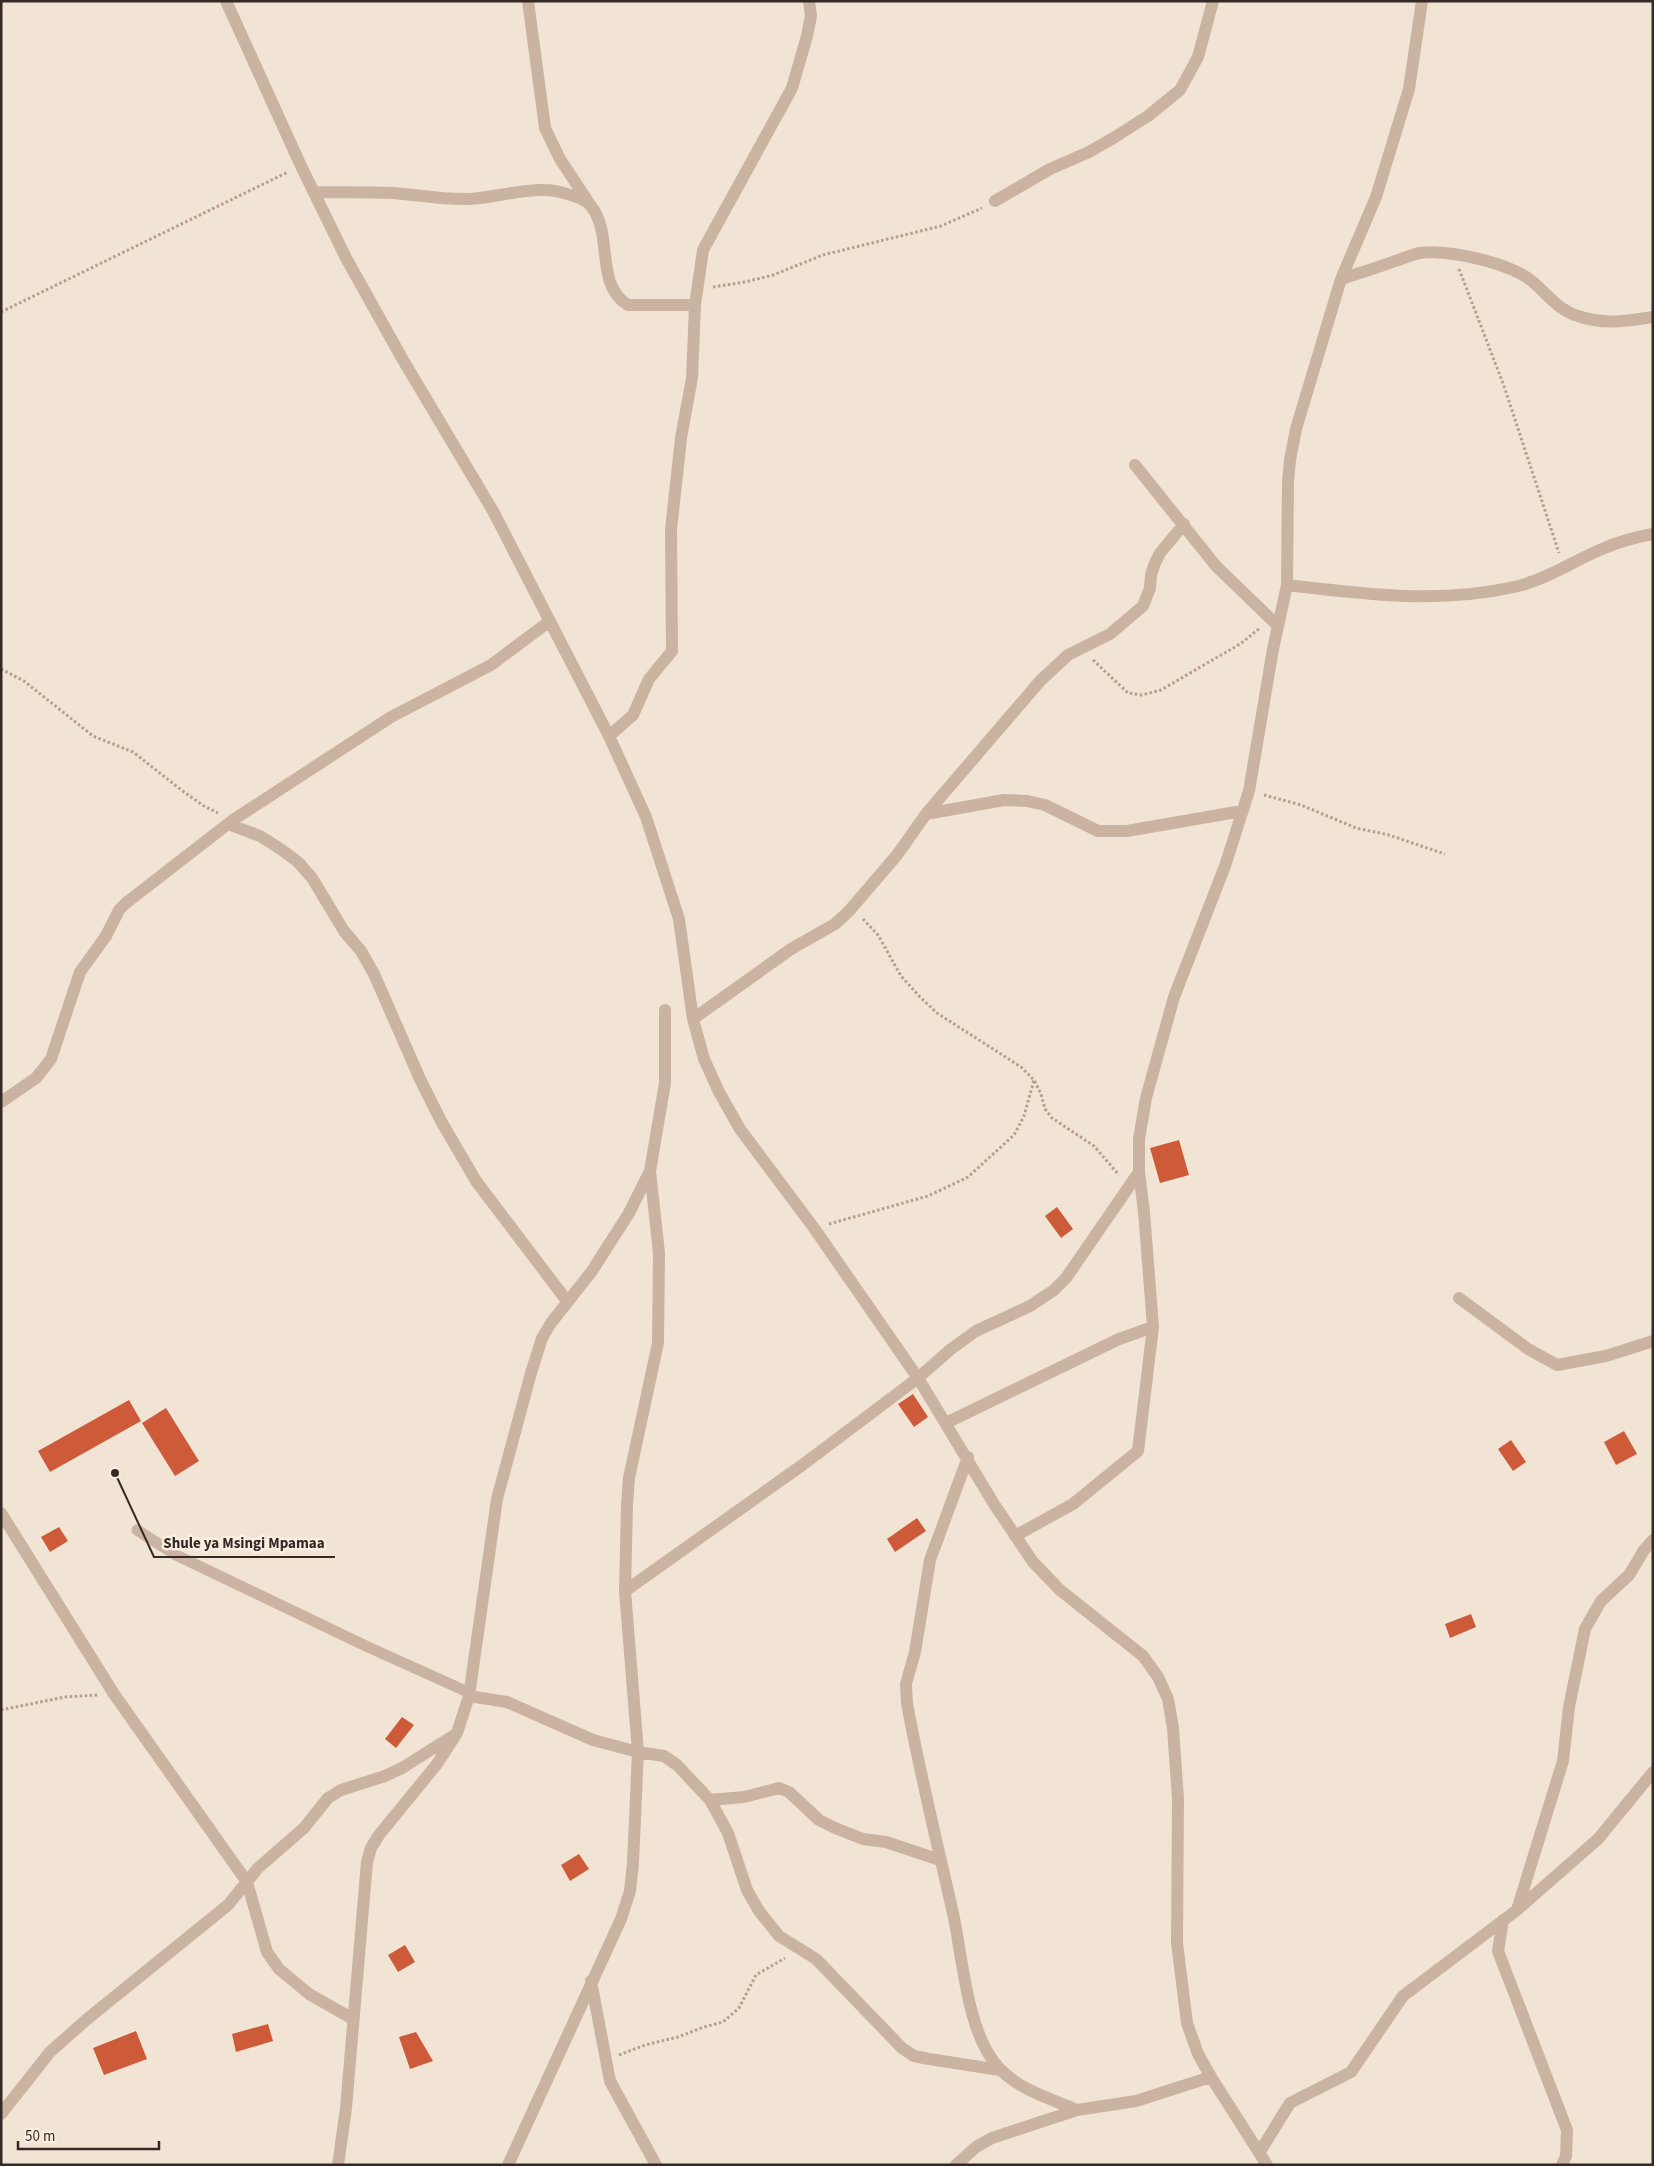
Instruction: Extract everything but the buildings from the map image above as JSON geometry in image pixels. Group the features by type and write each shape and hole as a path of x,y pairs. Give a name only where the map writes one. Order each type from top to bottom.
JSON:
{"street":[{"path":"226,1 301,166 346,258 403,360 493,511 608,736 646,817 679,919 693,1019 704,1059 718,1092 740,1129 814,1228 918,1378 1033,1562 1060,1590 1142,1656 1158,1677 1168,1699 1174,1728 1178,1799 1177,1943 1187,2023 1198,2054 1267,2165"},
{"path":"528,1 545,128 560,159 597,216 603,230 609,279 614,293 628,305 695,305"},
{"path":"608,736 633,715 649,679 672,651 671,530 681,438 692,378 695,305 703,250 792,88 809,30 811,16 809,1"},
{"path":"995,201 1050,169 1089,152 1115,137 1148,116 1180,90 1198,57 1213,1"},
{"path":"1015,1536 1072,1504 1138,1451 1153,1327 1139,1172 1139,1140 1146,1098 1174,997 1225,866 1248,791 1274,623 1287,585 1290,460 1296,429 1340,279 1376,197 1409,89 1422,1"},
{"path":"314,192 391,193 469,199 545,190 568,194 589,204"},
{"path":"1340,279 1420,253 1467,255 1512,270 1532,280 1556,304 1576,316 1599,321 1623,322 1653,317"},
{"path":"1134,465 1184,524 1216,566 1274,623"},
{"path":"693,1019 791,949 834,924 849,911 897,855 926,814 1027,694 1068,655 1110,634 1135,615 1143,606 1150,588 1154,563 1184,524"},
{"path":"1287,585 1396,597 1452,596 1515,587 1564,567 1602,548 1653,534"},
{"path":"1,1102 36,1078 51,1059 80,972 106,936 118,910 231,822 391,718 491,664 550,621"},
{"path":"926,814 1004,800 1027,801 1045,805 1098,831 1127,831 1242,811"},
{"path":"231,822 260,836 282,850 298,862 312,878 344,931 361,951 374,974 420,1079 476,1181 567,1301"},
{"path":"508,2165 621,1919 630,1891 638,1752 624,1591 629,1478 658,1342 658,1252 650,1171 665,1083 665,1010"},
{"path":"338,2165 346,2108 367,1862 371,1848 393,1816 437,1764 457,1733 470,1694 497,1499 542,1338 567,1301 592,1271 629,1213 650,1171"},
{"path":"624,1591 801,1466 918,1378 951,1349 976,1331 1030,1306 1054,1290 1066,1278 1139,1172"},
{"path":"1459,1298 1528,1349 1557,1365 1606,1356 1653,1341"},
{"path":"946,1423 1119,1339 1153,1327"},
{"path":"968,1457 930,1560 915,1652 906,1684 907,1703 954,1921 962,1973 972,2009 989,2055 1000,2070 1019,2085 1077,2110"},
{"path":"1,1513 114,1694 247,1882 267,1952 279,1970 309,1994 353,2019"},
{"path":"1517,1910 1563,1761 1569,1707 1585,1629 1601,1601 1629,1576 1644,1550 1653,1540"},
{"path":"470,1694 507,1702 593,1740 638,1752 664,1756 678,1765 710,1800 728,1833 747,1890 758,1910 779,1936 816,1959 902,2048 914,2056 1000,2070"},
{"path":"1,2114 50,2052 86,2020 228,1905 258,1868 304,1828 328,1798 393,1772 457,1733"},
{"path":"1259,2153 1290,2103 1351,2072 1403,1996 1517,1910 1598,1839 1653,1772"},
{"path":"710,1800 744,1797 779,1788 789,1792 819,1820 834,1828 863,1839 886,1842 940,1860"},
{"path":"1503,1920 1498,1951 1567,2130 1566,2156 1562,2165"},
{"path":"592,1981 610,2081 656,2165"},
{"path":"956,2165 976,2147 992,2138 1077,2110 1136,2101 1211,2077"}],"lane":[{"path":"137,1530 176,1555 470,1694"}],"path":[{"path":"1,312 301,166"},
{"path":"698,290 746,282 773,275 824,255 941,226 995,201"},
{"path":"1453,255 1504,386 1564,567"},
{"path":"1077,651 1094,661 1128,693 1142,695 1161,690 1274,623"},
{"path":"1,669 24,681 93,736 134,752 204,806 231,822"},
{"path":"1248,791 1301,806 1356,828 1389,834 1445,854"},
{"path":"849,911 865,920 878,934 901,976 937,1014 1021,1067 1034,1080 1045,1108 1052,1118 1094,1146 1128,1186"},
{"path":"814,1228 928,1196 968,1177 1014,1135 1024,1116 1034,1080"},
{"path":"1,1710 65,1697 114,1694"},
{"path":"607,2060 645,2045 678,2038 704,2027 723,2022 739,2008 756,1975 800,1949"}],"place":[{"name":"Shule ya Msingi Mpamaa","path":"115,1473"}]}
